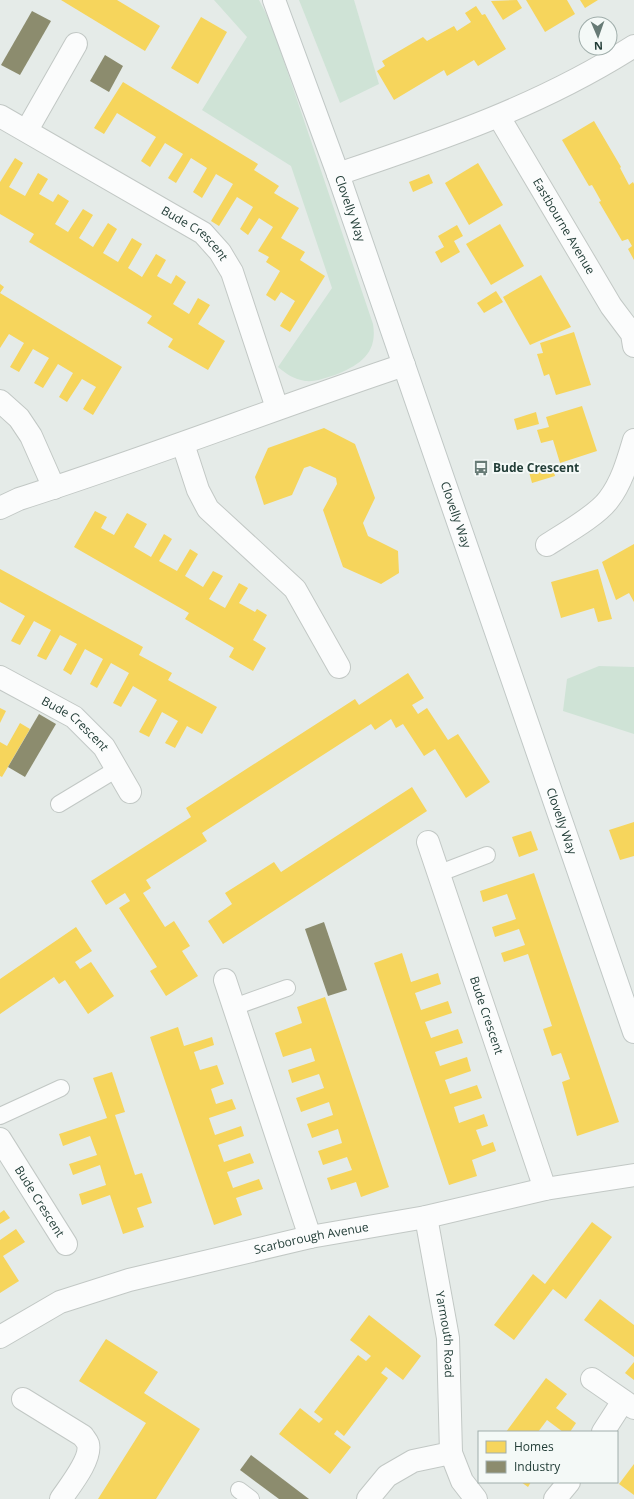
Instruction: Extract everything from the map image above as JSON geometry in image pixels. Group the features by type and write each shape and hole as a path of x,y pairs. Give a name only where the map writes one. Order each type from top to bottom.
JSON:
{"street":[{"name":"Clovelly Way","path":"274,0 338,174 634,1032"},
{"path":"27,130 76,44"},
{"path":"338,174 447,138 499,116 579,78 634,46"},
{"name":"Bude Crescent","path":"0,116 27,130 202,233 220,252 232,272 277,408"},
{"name":"Eastbourne Avenue","path":"499,116 611,306 633,338"},
{"path":"0,508 19,499 183,444 277,408 404,365"},
{"path":"0,401 19,418 32,436 54,488"},
{"path":"547,545 578,526 608,500 624,473 634,440"},
{"path":"183,444 198,490 208,509 295,589 339,667"},
{"name":"Bude Crescent","path":"0,677 74,717 104,747 130,792"},
{"name":"Bude Crescent","path":"428,842 440,873 545,1189"},
{"path":"225,980 310,1237"},
{"name":"Bude Crescent","path":"0,1139 66,1244"},
{"name":"Scarborough Avenue","path":"0,1337 60,1302 122,1282 310,1237 426,1218 545,1189 634,1175"},
{"name":"Yarmouth Road","path":"426,1218 448,1338 451,1453 462,1481 476,1499"},
{"path":"592,1378 629,1405 604,1431"},
{"path":"23,1399 83,1436 88,1444 88,1454 83,1466 61,1499"},
{"path":"368,1499 387,1476 414,1461 451,1453"},
{"path":"555,1499 568,1483"}],"lane":[{"path":"59,804 117,770"},
{"path":"440,873 487,855"},
{"path":"234,1007 287,988"},
{"path":"0,1116 61,1088"}],"green space":[{"path":"214,0 259,0 271,23 373,324 373,343 370,351 352,367 335,375 313,381 305,381 290,376 278,367 332,288 291,166 202,110 247,37"},
{"path":"299,0 354,0 379,84 340,103"},
{"path":"599,666 634,667 634,734 563,711 567,679"}],"building: Homes":[{"path":"61,0 117,0 160,26 145,51"},
{"path":"517,0 522,8 503,20 491,1"},
{"path":"526,0 567,0 575,14 545,32"},
{"path":"580,0 598,0 585,8"},
{"path":"476,6 482,15 485,14 506,49 478,66 474,60 447,76 444,70 394,100 377,71 385,66 382,61 423,37 427,41 454,26 457,31 471,22 465,13"},
{"path":"201,17 227,32 198,84 171,68"},
{"path":"123,82 258,164 254,170 279,186 274,193 299,208 281,238 305,252 300,260 325,276 290,332 280,326 295,301 281,292 275,301 266,295 280,271 266,262 269,257 258,251 273,227 259,218 248,235 240,229 253,207 237,197 219,226 211,221 233,184 216,174 202,198 193,192 207,168 191,158 176,183 168,178 183,154 165,143 150,167 141,161 156,137 117,113 104,134 94,128"},
{"path":"594,121 621,167 620,168 629,185 633,182 634,184 634,260 628,249 632,246 628,239 622,241 599,202 601,201 592,185 589,186 562,140"},
{"path":"15,158 23,163 9,187 25,196 38,173 48,179 39,194 53,202 58,194 69,201 55,224 68,232 83,209 93,215 79,238 93,247 108,223 117,229 103,253 118,262 132,238 142,244 128,268 142,277 156,254 166,260 157,276 171,284 176,275 186,282 173,304 189,314 198,298 210,305 198,324 225,341 208,370 168,347 173,339 147,323 152,316 29,242 34,234 0,214 0,182"},
{"path":"478,163 503,205 469,225 445,183"},
{"path":"429,174 433,183 413,192 409,182"},
{"path":"500,224 524,266 491,285 466,244"},
{"path":"457,225 463,236 454,241 460,252 441,263 435,252 444,247 438,236"},
{"path":"541,275 571,327 530,345 503,297"},
{"path":"0,284 4,287 0,293"},
{"path":"496,291 503,302 484,313 477,303"},
{"path":"0,293 122,367 93,415 83,409 96,387 82,379 67,402 59,397 73,373 58,364 43,388 34,383 49,358 33,349 19,372 10,367 24,343 9,334 0,348"},
{"path":"574,332 591,385 556,395 549,374 544,376 537,354 543,353 540,343"},
{"path":"582,406 597,451 560,463 553,440 541,443 537,430 549,427 546,417"},
{"path":"536,412 539,424 517,430 514,419"},
{"path":"324,428 355,444 375,498 363,523 368,536 398,551 399,573 381,584 343,567 323,510 337,484 336,478 310,466 304,468 292,495 264,505 255,477 268,448"},
{"path":"552,465 555,476 532,483 529,472"},
{"path":"95,511 107,517 101,528 114,535 127,513 147,524 134,547 151,557 164,534 172,539 159,561 177,571 190,549 198,554 185,576 203,587 213,571 223,576 209,599 225,608 239,583 248,588 239,603 255,612 257,609 267,615 253,640 266,648 253,671 229,657 234,648 185,619 189,613 74,547"},
{"path":"634,544 634,602 629,593 616,600 602,562"},
{"path":"0,569 143,647 139,655 172,673 168,680 217,707 202,734 187,726 175,748 165,743 178,721 162,712 149,737 139,732 157,700 133,686 121,707 113,703 129,673 111,663 97,688 90,684 103,659 85,649 71,675 63,670 77,644 60,635 46,660 37,656 51,630 34,621 20,645 11,641 25,616 0,602"},
{"path":"598,569 612,619 598,622 594,608 561,618 551,582"},
{"path":"408,673 424,698 412,705 418,714 427,708 448,740 458,734 490,782 466,798 435,749 424,756 403,724 396,728 391,719 375,730 371,724 202,833 207,841 146,880 151,888 143,893 165,927 174,921 190,946 182,951 198,976 166,996 150,971 157,967 119,908 130,901 125,893 106,905 91,881 191,817 186,808 355,699 359,705"},
{"path":"0,708 6,711 0,723"},
{"path":"20,723 30,729 2,777 0,776 0,742 7,746"},
{"path":"412,787 427,811 223,944 208,921 232,904 225,893 274,862 281,872"},
{"path":"634,822 634,856 620,860 609,830"},
{"path":"531,831 538,850 519,857 512,837"},
{"path":"534,873 619,1122 577,1136 562,1082 570,1079 561,1053 552,1056 543,1029 552,1026 528,954 504,962 501,953 525,945 519,929 495,937 492,927 516,919 507,894 483,902 480,891"},
{"path":"76,927 92,951 75,962 80,969 91,962 114,996 88,1014 65,980 59,984 54,977 0,1014 0,979"},
{"path":"402,953 411,982 438,973 441,984 415,993 421,1010 448,1001 452,1013 425,1022 431,1038 458,1029 463,1043 435,1052 440,1066 467,1057 471,1071 445,1080 450,1094 477,1085 482,1098 454,1107 459,1123 484,1114 488,1126 476,1130 482,1146 493,1142 496,1151 472,1160 477,1176 449,1185 374,963"},
{"path":"325,997 389,1187 361,1197 356,1182 331,1190 327,1178 352,1170 347,1157 323,1165 318,1151 342,1143 338,1129 312,1138 307,1124 333,1115 329,1102 301,1112 296,1098 324,1088 319,1074 292,1083 288,1070 315,1061 311,1048 283,1057 275,1033 302,1023 297,1007"},
{"path":"178,1027 184,1046 212,1037 214,1045 194,1052 200,1070 217,1065 224,1084 211,1089 216,1104 232,1099 236,1109 209,1118 215,1135 241,1126 244,1136 218,1145 224,1162 250,1153 254,1163 227,1172 233,1188 259,1179 263,1189 236,1198 242,1215 214,1225 150,1037"},
{"path":"112,1072 125,1112 115,1115 135,1175 142,1173 152,1203 137,1208 144,1227 123,1234 110,1195 82,1205 79,1194 106,1185 100,1165 73,1175 69,1164 97,1155 90,1136 63,1146 59,1134 107,1118 93,1078"},
{"path":"4,1210 10,1218 0,1224 0,1213"},
{"path":"592,1222 612,1237 566,1299 553,1289 514,1340 494,1325 533,1274 545,1284"},
{"path":"16,1229 25,1242 3,1256 19,1281 0,1293 0,1240"},
{"path":"600,1299 634,1325 634,1357 584,1320"},
{"path":"369,1315 421,1356 403,1380 386,1367 381,1373 388,1378 344,1436 337,1430 334,1434 351,1447 330,1474 279,1434 300,1408 319,1423 323,1419 314,1412 358,1355 366,1361 371,1356 350,1340"},
{"path":"106,1339 158,1372 144,1393 200,1429 156,1499 98,1499 146,1423 79,1381"},
{"path":"634,1362 634,1380 625,1373"},
{"path":"546,1378 567,1394 556,1408 576,1423 571,1431 562,1431 547,1420 539,1431 507,1431"},
{"path":"634,1464 634,1495 619,1484"},
{"path":"522,1483 530,1483 528,1487"}],"building: Industry":[{"path":"32,11 51,21 20,75 1,65"},
{"path":"105,55 123,66 109,92 90,81"},
{"path":"39,714 56,724 25,777 8,767"},
{"path":"324,922 347,990 328,996 305,929"},
{"path":"251,1455 309,1499 279,1499 240,1470"}],"place":[{"name":"Bude Crescent","path":"481,468"}]}
